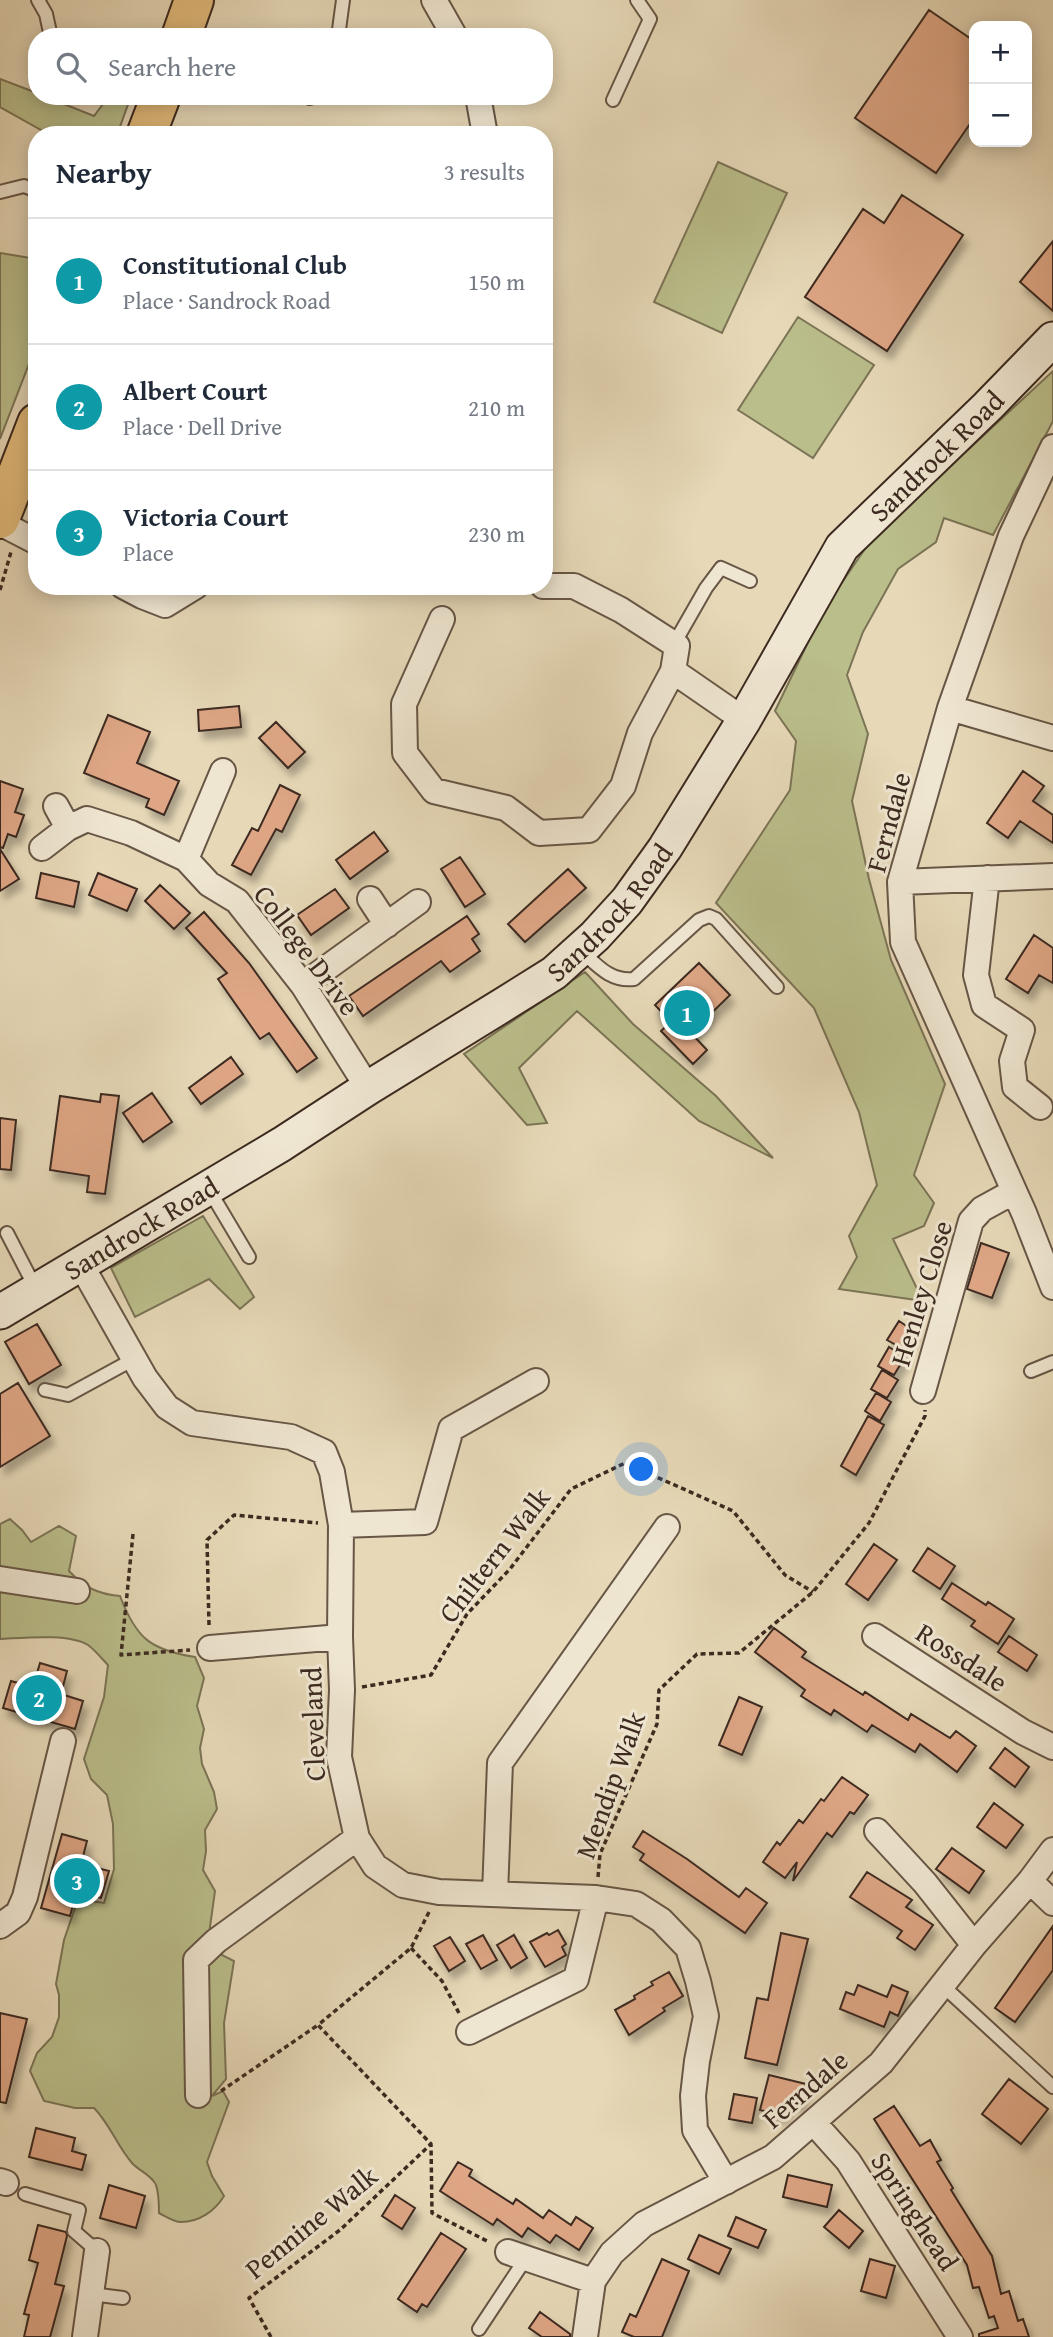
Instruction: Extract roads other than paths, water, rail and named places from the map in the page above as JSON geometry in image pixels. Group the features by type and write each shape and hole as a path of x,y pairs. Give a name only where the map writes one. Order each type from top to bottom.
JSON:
{"main road":[{"path":"184,28 194,0"},
{"path":"0,521 28,447"}],"street":[{"path":"434,0 450,28"},
{"path":"480,105 483,126"},
{"name":"Sandrock Road","path":"0,1312 292,1138 554,973 580,950 626,901 665,848 744,720 842,547 1053,339"},
{"name":"Ferndale","path":"1053,447 1011,536 950,708 900,882 903,942 1024,1213 1053,1287"},
{"path":"0,521 28,537"},
{"path":"442,618 404,704 405,753 434,791 506,808 539,833 589,830 623,786 640,733 673,671 677,646 621,610 574,586 553,586"},
{"path":"142,595 165,605 181,595"},
{"path":"673,671 744,720"},
{"path":"950,708 1053,738"},
{"path":"186,859 224,772"},
{"path":"56,806 68,828"},
{"name":"College Drive","path":"42,848 68,828 87,819 131,833 186,859 209,884 237,901 303,985 368,1088"},
{"path":"900,882 1053,876"},
{"path":"987,878 976,975 984,1004 1022,1030 1012,1061 1015,1087 1040,1107"},
{"path":"370,899 387,925"},
{"path":"303,985 418,902"},
{"name":"Henley Close","path":"923,1391 971,1221 982,1209 1013,1192"},
{"name":"Cleveland","path":"80,1263 145,1378 167,1407 192,1423 291,1437 324,1452 332,1472 341,1525 342,1690 339,1757 356,1838 375,1866 403,1885 439,1892 596,1898 636,1904 661,1920 688,1948 706,2015 693,2096 695,2130 726,2182"},
{"path":"341,1525 425,1522 451,1429 537,1381"},
{"path":"495,1894 500,1763 667,1527"},
{"path":"0,1579 77,1591"},
{"name":"Rossdale","path":"875,1636 1023,1732 1053,1747"},
{"path":"210,1648 340,1637"},
{"path":"0,1926 18,1913 25,1896 63,1741"},
{"path":"877,1831 925,1882 974,1945"},
{"path":"204,2096 196,1960 216,1941 356,1838"},
{"name":"Ferndale","path":"585,2337 593,2281 612,2253 644,2224 773,2157 881,2063 1053,1850"},
{"path":"1030,1881 1053,1903"},
{"path":"469,2032 576,1979 596,1898"},
{"name":"Springhead","path":"814,2123 848,2161 960,2337"},
{"path":"85,2337 97,2251"},
{"path":"517,2255 593,2281"}],"lane":[{"path":"38,0 46,14 49,28"},
{"path":"339,28 344,0"},
{"path":"612,100 650,19 637,0"},
{"path":"0,192 24,186 28,188"},
{"path":"674,644 706,588 721,568 750,581"},
{"path":"580,950 609,975 622,981 634,979 699,920 709,916 716,919 777,987"},
{"path":"207,1188 249,1257"},
{"path":"7,1233 37,1289"},
{"path":"45,1390 68,1395 134,1359"},
{"path":"1031,1371 1053,1362"},
{"path":"942,1985 1053,2087"},
{"path":"10,2186 79,2210 74,2231 97,2251"},
{"path":"479,2329 517,2255"},
{"path":"91,2294 123,2298"}],"place":[{"name":"Constitutional Club","path":"687,1013"},
{"name":"Albert Court","path":"39,1698"},
{"name":"Victoria Court","path":"77,1881"}]}
